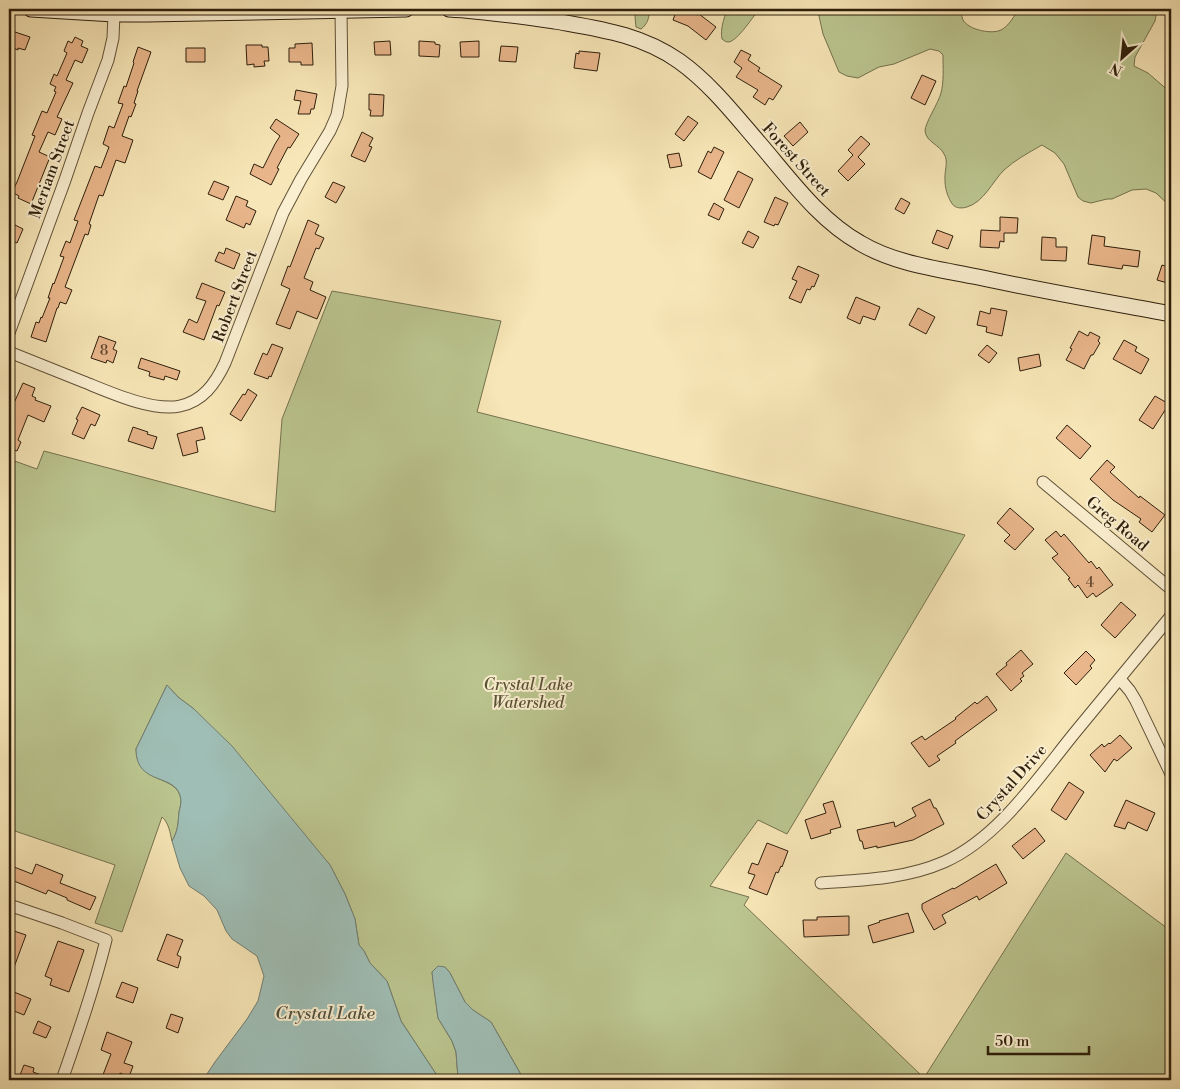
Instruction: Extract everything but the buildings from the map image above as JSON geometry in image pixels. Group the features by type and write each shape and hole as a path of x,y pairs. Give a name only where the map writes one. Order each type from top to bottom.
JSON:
{"main road":[{"path":"31,9 114,14 406,9"},
{"name":"Forest Street","path":"450,9 514,15 597,28 630,36 667,54 686,67 728,107 794,184 828,220 853,239 872,250 937,269 1171,314"}],"street":[{"name":"Robert Street","path":"9,352 123,397 154,406 180,406 194,402 207,392 218,378 225,364 283,213 337,116 342,86 341,10"},
{"name":"Meriam Street","path":"9,333 108,60 113,38 114,14"},
{"name":"Greg Road","path":"1043,482 1171,589"},
{"name":"Crystal Drive","path":"821,883 875,880 931,868 969,848 990,832 1011,810 1171,616"},
{"path":"1120,679 1136,701 1171,774"},
{"path":"9,905 106,940 98,975 62,1080"}],"green space":[{"path":"636,9 650,9 647,23 641,29 636,27"},
{"path":"727,9 759,9 741,33 729,42 722,39"},
{"path":"816,9 963,9 962,17 968,25 979,30 991,32 1004,28 1019,9 1154,9 1155,21 1135,57 1134,66 1148,73 1171,93 1171,207 1156,193 1146,189 1132,190 1112,199 1091,203 1083,201 1078,197 1064,164 1055,153 1042,145 1004,170 978,201 967,207 956,207 952,204 947,194 945,157 942,151 928,138 925,131 941,93 943,55 939,51 930,49 894,64 879,67 858,78 847,76 839,72 823,34"},
{"name":"Crystal Lake Watershed","path":"332,291 501,321 477,412 965,535 787,834 758,820 710,886 749,897 744,905 924,1078 1066,853 1171,931 1171,1080 524,1080 491,1022 465,1002 445,967 432,972 438,1018 452,1041 456,1052 458,1078 457,1080 444,1080 438,1077 401,1021 387,981 370,963 359,945 355,919 330,865 194,709 178,697 167,685 136,749 138,761 143,769 173,786 178,792 181,802 177,831 172,841 168,825 162,817 122,932 95,923 115,865 9,829 9,794 12,785 9,784 9,459 37,469 44,451 275,512 282,419"}],"water":[{"name":"Crystal Lake","path":"167,685 232,746 330,865 355,919 359,945 370,963 387,981 401,1021 438,1077 444,1080 203,1080 258,1001 264,976 257,956 232,939 226,931 217,910 204,896 189,886 180,868 172,841 177,827 181,803 178,791 173,785 149,775 138,761 136,749"},
{"path":"438,966 445,967 450,973 465,1002 491,1022 524,1080 457,1080 456,1052 452,1041 438,1018 432,972"}]}
